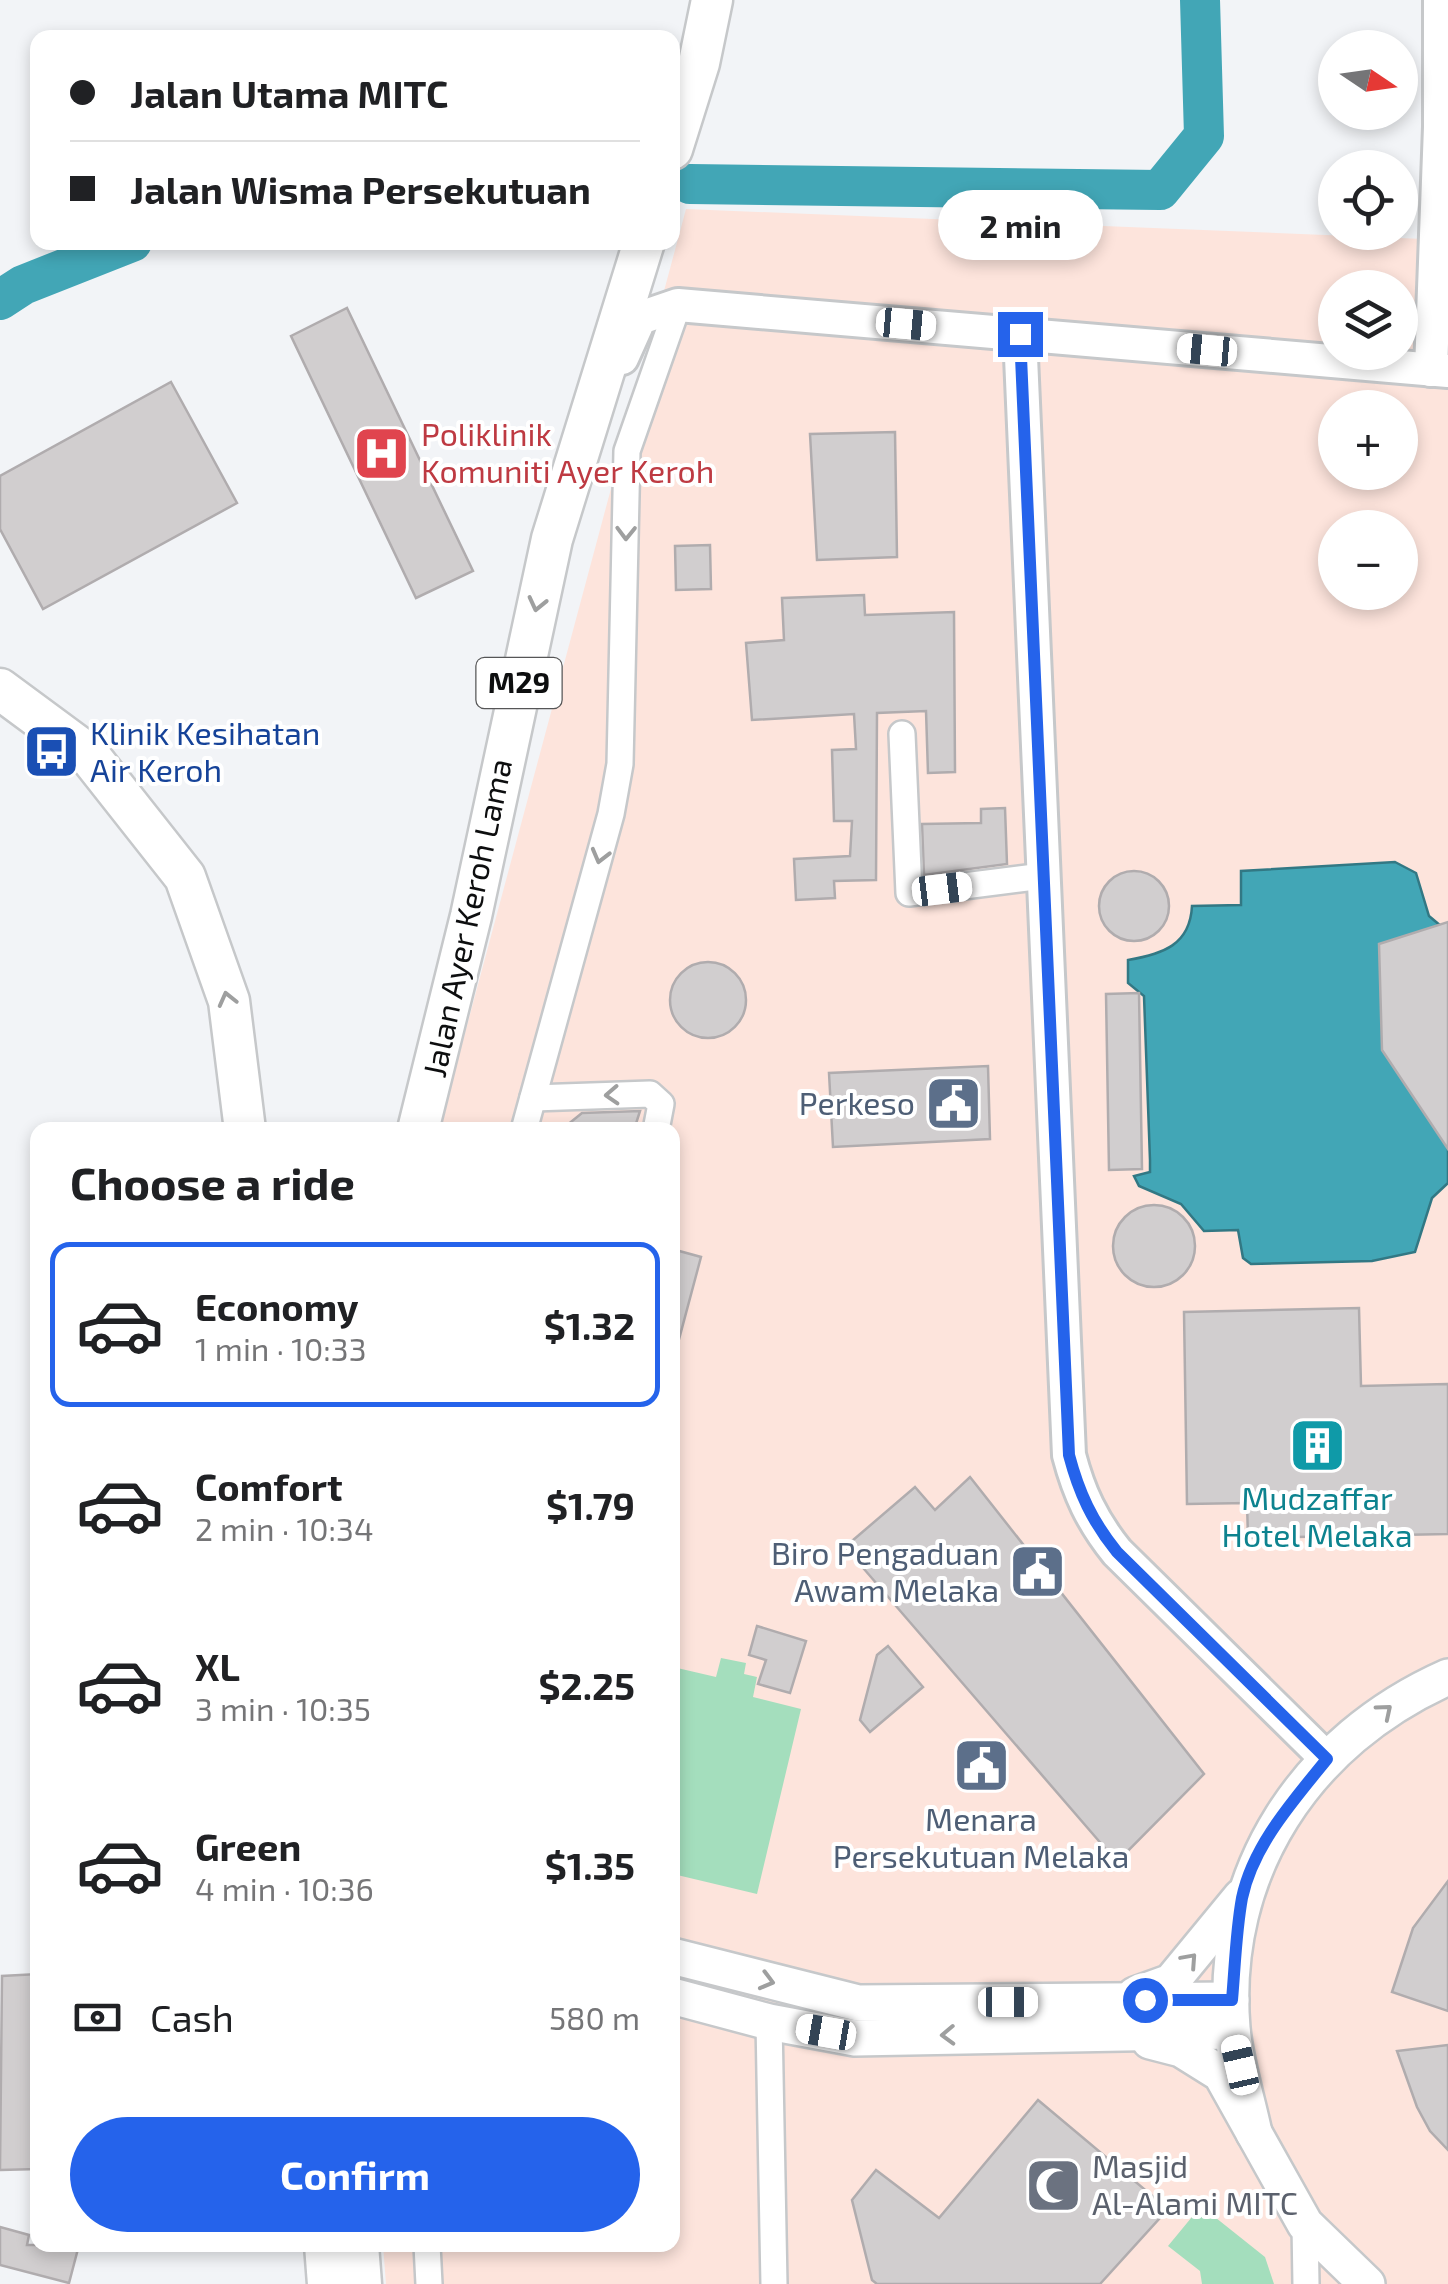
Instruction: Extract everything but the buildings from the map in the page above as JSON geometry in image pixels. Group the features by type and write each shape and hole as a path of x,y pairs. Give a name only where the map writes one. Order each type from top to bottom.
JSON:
{"main road":[{"path":"680,124 699,63 712,0"},
{"name":"Jalan Ayer Keroh Lama","path":"424,1117 552,539 642,250"},
{"path":"0,690 88,754 185,876 230,1001 247,1122"},
{"path":"400,1122 471,916"},
{"path":"1254,2133 1232,2015 1242,1896 1256,1858 1287,1808 1327,1759 1402,1698 1448,1677"},
{"path":"680,1998 769,2022 856,2038 1118,2016 1171,1982 1242,1896"},
{"path":"680,1958 858,2004 1118,2016 1232,2015"},
{"path":"1118,2016 1220,2074 1304,2224 1367,2284"},
{"path":"325,2252 328,2284"},
{"path":"359,2252 361,2284"}],"street":[{"path":"552,539 640,318 678,304 1440,370 1440,0"},
{"path":"680,136 699,63"},
{"path":"653,250 653,279 678,304"},
{"path":"526,1122 617,784 628,452 678,304"},
{"path":"1020,334 1068,1435 1079,1492 1096,1526 1117,1552 1327,1759"},
{"path":"902,734 909,893 1042,876"},
{"path":"533,1098 650,1094 661,1104 658,1122"},
{"path":"769,2022 774,2284"},
{"path":"1304,2224 1306,2284"},
{"path":"428,2252 430,2284"}],"shaded area":[{"path":"686,209 1318,235 1318,250 1418,250 1418,239 1448,240 1448,2284 386,2284 384,2252 680,2252 680,1122 441,1122 675,250 680,250"}],"green space":[{"path":"721,1658 746,1663 744,1674 757,1677 753,1697 801,1709 757,1894 680,1876 680,1669 716,1677"},
{"path":"1201,2206 1265,2257 1274,2284 1202,2284 1200,2271 1168,2246"}],"water":[{"path":"1395,862 1416,873 1429,916 1448,932 1448,1183 1432,1198 1415,1252 1372,1261 1251,1264 1243,1258 1238,1230 1204,1231 1181,1204 1139,1186 1134,1176 1150,1172 1150,1160 1144,996 1128,983 1128,960 1163,951 1180,939 1192,906 1241,905 1241,871"}],"waterway":[{"path":"690,184 1160,190 1204,136 1200,0"},
{"path":"0,300 23,285 112,250"}],"place":[{"name":"Poliklinik Komuniti Ayer Keroh","path":"382,453"},
{"name":"Klinik Kesihatan Air Keroh","path":"51,752"},
{"name":"Perkeso","path":"954,1104"},
{"name":"Mudzaffar Hotel Melaka","path":"1317,1445"},
{"name":"Biro Pengaduan Awam Melaka","path":"1038,1572"},
{"name":"Menara Persekutuan Melaka","path":"981,1766"},
{"name":"Masjid Al-Alami MITC","path":"1053,2185"}],"route":[{"path":"1020,334 1054,1188 1069,1455 1079,1492 1096,1526 1117,1552 1327,1759 1287,1808 1256,1858 1242,1896 1232,2000 1145,2000"}]}
